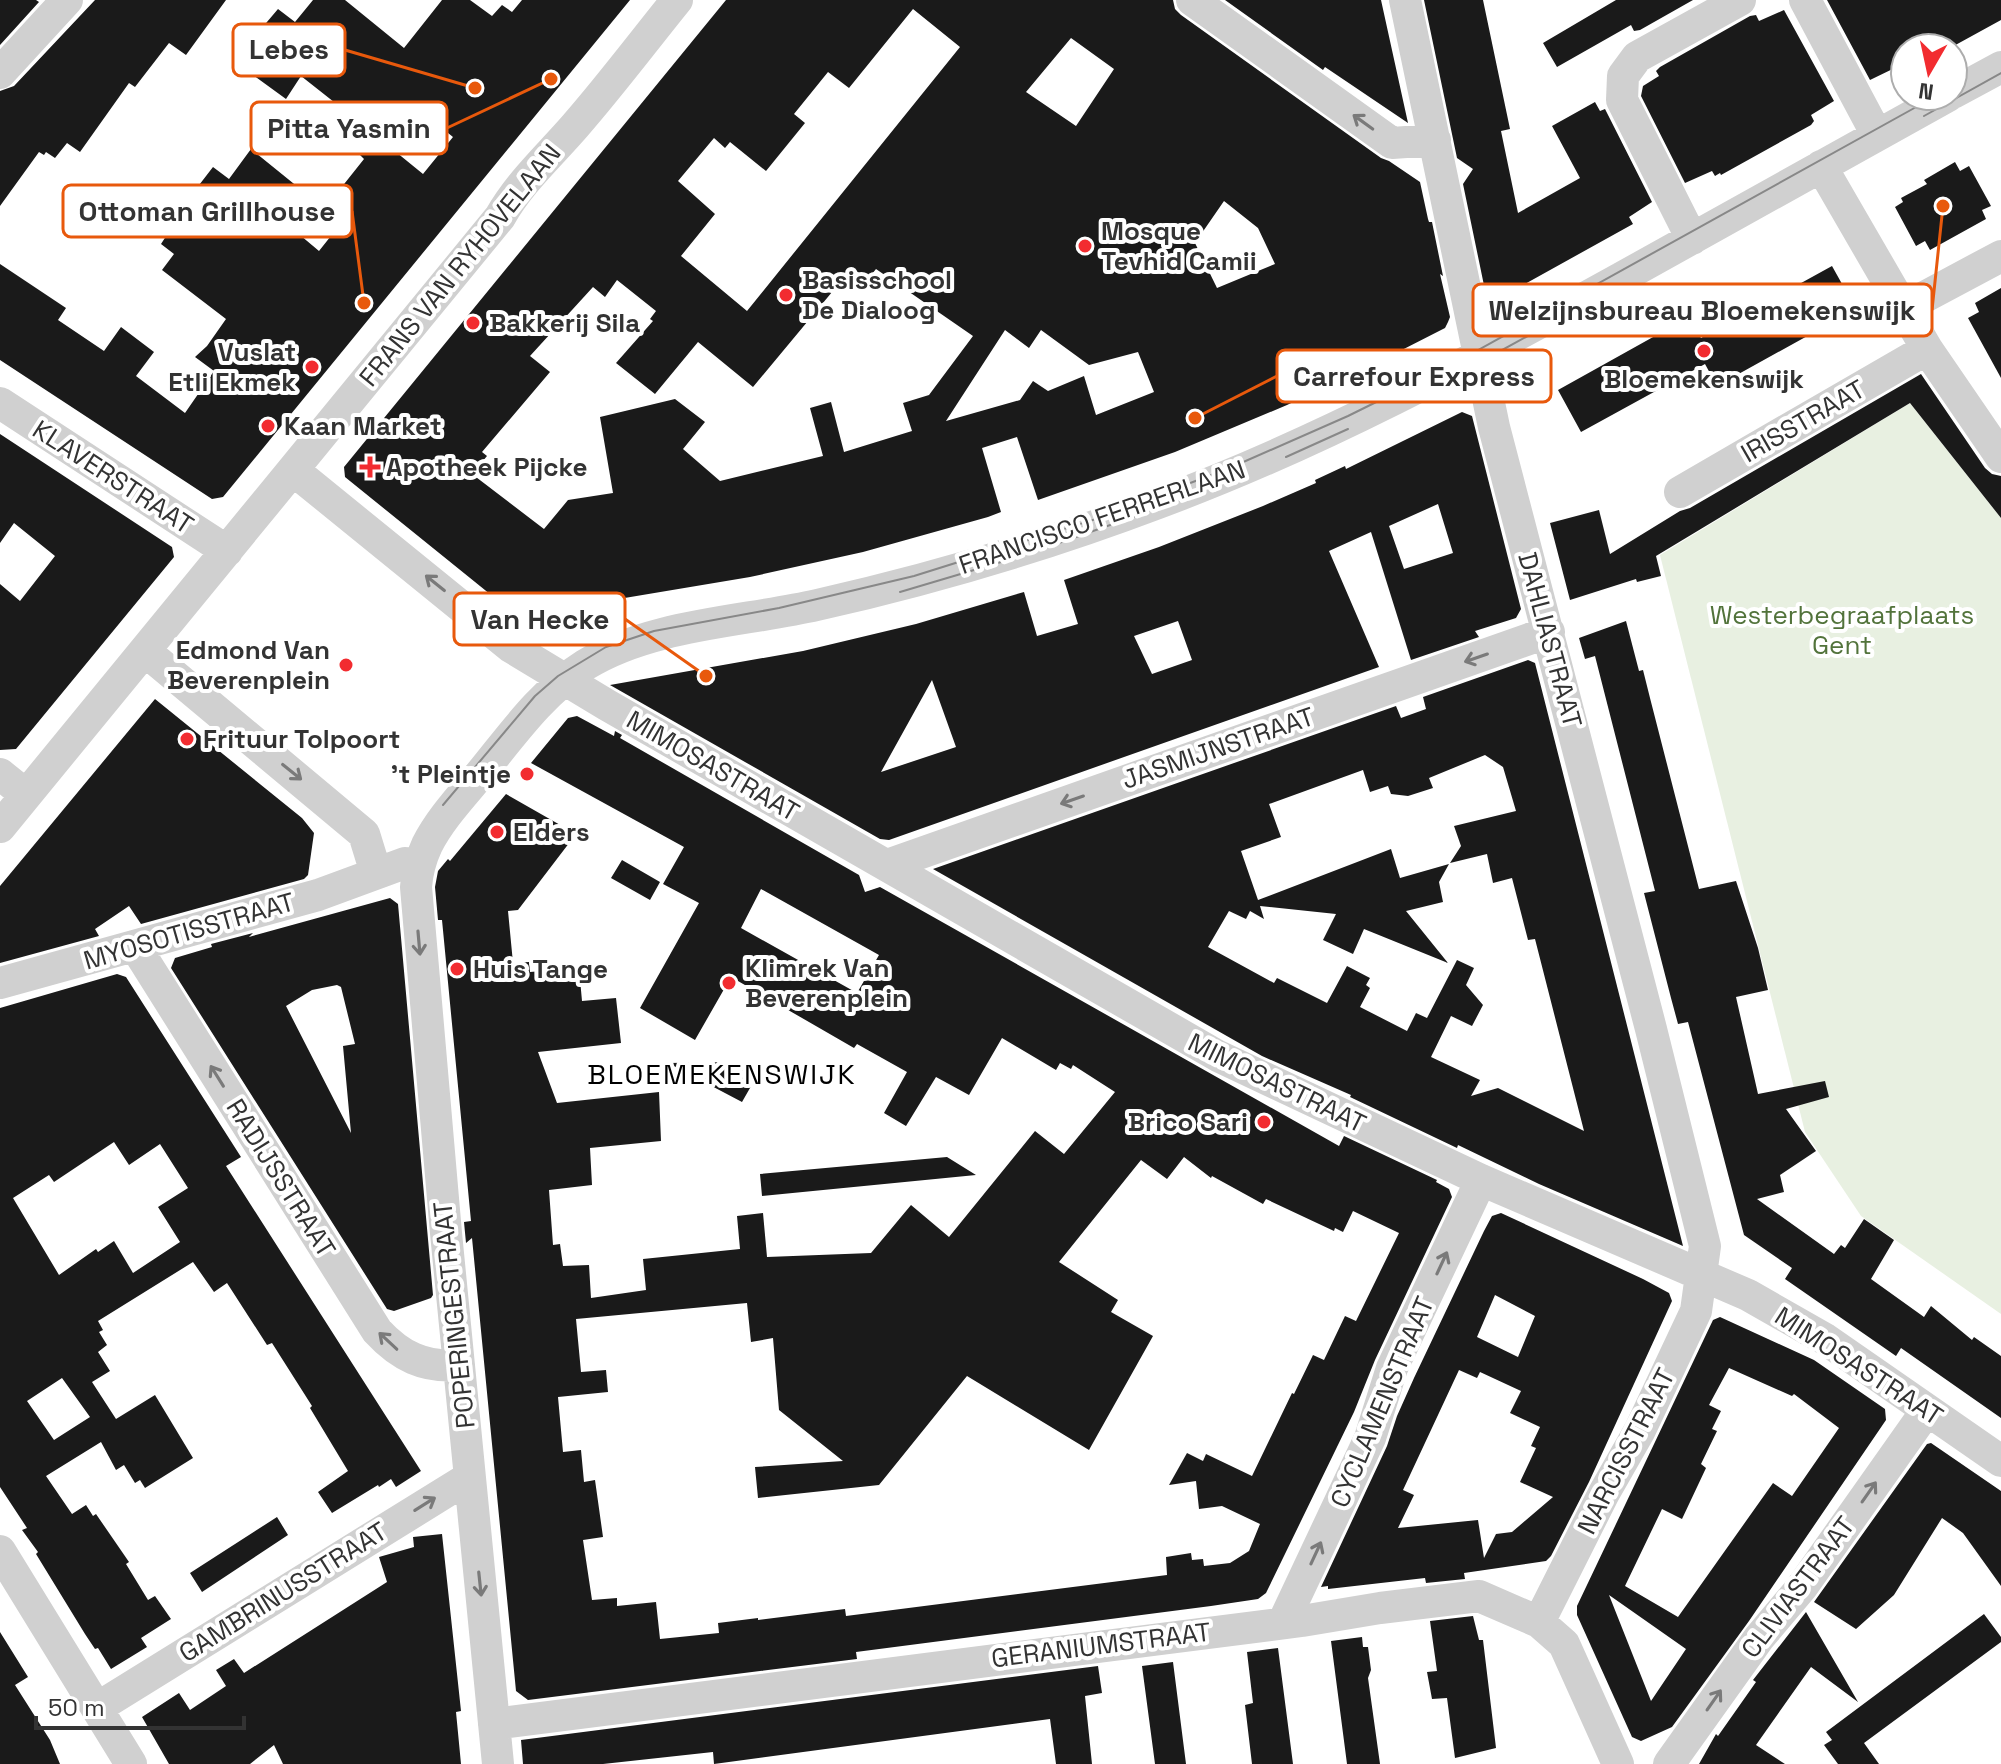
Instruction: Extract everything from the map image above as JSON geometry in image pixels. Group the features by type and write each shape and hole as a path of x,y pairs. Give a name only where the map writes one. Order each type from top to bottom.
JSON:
{"street":[{"path":"0,73 67,0"},
{"name":"FRANS VAN RYHOVELAAN","path":"0,827 500,217 512,195 575,127 677,0"},
{"path":"1192,0 1392,143 1435,140"},
{"name":"DAHLIASTRAAT","path":"1405,0 1494,427 1705,1246 1701,1276"},
{"path":"1692,239 1622,100 1623,76 1637,57 1740,0"},
{"path":"1805,0 1877,135"},
{"name":"FRANCISCO FERRERLAAN","path":"1969,85 2001,67"},
{"name":"FRANCISCO FERRERLAAN","path":"565,680 608,653 655,636 816,606 911,583 1006,555 1159,503 1323,434 1480,356 1920,112"},
{"path":"1821,166 1902,309 2001,457"},
{"path":"1902,309 2001,256"},
{"name":"IRISSTRAAT","path":"1680,492 1927,349"},
{"name":"KLAVERSTRAAT","path":"0,403 227,551"},
{"path":"145,651 364,834 376,873 405,863 419,866 434,832 529,714 565,680 511,647 293,470"},
{"name":"JASMIJNSTRAAT","path":"887,865 1549,632"},
{"name":"MIMOSASTRAAT","path":"565,680 1218,1056 1481,1180 1748,1295 1825,1339 2001,1461"},
{"path":"0,774 26,795"},
{"name":"POPERINGESTRAAT","path":"419,866 416,887 418,927 498,1764"},
{"name":"MYOSOTISSTRAAT","path":"0,983 318,895 376,873"},
{"name":"RADIJSSTRAAT","path":"135,946 377,1331 404,1356 443,1367 459,1365"},
{"name":"CYCLAMENSTRAAT","path":"1283,1623 1370,1438 1392,1368 1481,1180"},
{"name":"NARCISSTRAAT","path":"1539,1622 1678,1351 1696,1311 1701,1276"},
{"name":"CLIVIASTRAAT","path":"1669,1764 1759,1638 1802,1587 1927,1410"},
{"name":"GAMBRINUSSTRAAT","path":"97,1708 470,1479"},
{"path":"0,1551 131,1764"},
{"name":"GERANIUMSTRAAT","path":"494,1724 1479,1596 1539,1622 1564,1644 1618,1764"}],"green space":[{"name":"Westerbegraafplaats Gent","path":"1910,403 2001,518 2001,1314 1861,1216 1805,1132 1660,555"}],"building":[{"path":"0,0 39,2 0,45"},
{"path":"95,0 226,0 186,55 169,43 135,87 129,83 80,152 67,143 55,158 46,152 44,155 39,152 0,206 0,91 14,86"},
{"path":"313,0 345,0 404,48 442,0 470,0 492,16 502,5 512,12 522,0 630,0 223,497 212,499 0,360 0,264 66,308 58,320 104,351 121,327 154,352 136,376 185,413 214,371 195,357 226,319 162,270 174,254 161,244 181,213 179,211 213,167 229,179 251,149 304,192 282,220 319,251 346,217 329,203 364,159 356,151 372,132 301,76 286,99 239,65 253,47 249,43 278,9 295,22","holes":["417,108 453,137 423,174 380,139 387,144"]},
{"path":"726,0 1173,0 1175,9 1181,15 1381,158 1420,182 1428,219 1432,222 1450,317 1445,328 1287,405 1175,452 1038,500 1017,437 982,448 1001,512 988,517 863,552 750,577 517,616 345,477 344,467","holes":["913,9 960,47 747,311 681,256 715,214 678,181 714,138 725,148 730,142 766,171 805,123 794,114 828,72 849,88","1071,38 1114,69 1076,126 1026,92","1224,201 1258,228 1275,264 1217,288 1195,243","852,268 868,279 876,269 973,336 929,395 903,403 912,431 844,452 831,402 810,408 823,456 720,481 683,449 705,422 675,399 600,417 613,493 568,500 544,529 472,474 487,456 482,452 550,372 530,356 593,287 605,297 617,280 656,311 650,319 653,321 616,363 655,394 698,342 753,387","1005,330 1029,348 1041,330 1089,365 1138,352 1154,392 1096,415 1084,376 1048,391 1033,381 1020,400 946,421"]},
{"path":"1225,0 1381,0 1408,123 1325,67 1323,70"},
{"path":"1424,0 1483,0 1510,129 1501,131 1518,213 1580,178 1552,126 1595,102 1600,111 1605,109 1652,202 1629,217 1633,224 1496,300 1486,295 1463,184 1473,169 1457,158"},
{"path":"1616,0 1693,0 1640,30 1634,31 1631,25 1557,67 1543,43"},
{"path":"1827,0 2001,0 2001,20 1969,38 1969,32 1889,32 1889,71 1870,80"},
{"path":"1784,10 1834,101 1811,115 1814,121 1811,125 1721,175 1715,176 1712,171 1685,183 1641,96 1643,86 1659,76 1656,71 1660,67 1750,16 1756,15 1759,21"},
{"path":"1955,162 1960,171 1969,166 1991,206 1982,210 1986,219 1930,250 1925,241 1916,246 1895,207 1903,202 1901,198 1927,184 1924,180"},
{"name":"Bloemekenswijk","path":"1832,266 1856,309 1717,386 1705,364 1581,432 1558,390 1689,317 1701,338"},
{"path":"2001,288 2001,378 1968,318 1979,312 1975,303"},
{"path":"1921,374 1985,468 2001,476 2001,518 1910,403 1656,556 1661,576 1637,582 1636,579 1570,600 1550,523 1599,510 1610,554"},
{"path":"1462,412 1472,416 1521,609 1516,618 1475,631 1479,637 1411,660 1371,532 1329,551 1379,667 889,840 880,839 610,685 803,651 916,624 1024,592 1037,636 1078,624 1064,580 1159,547 1316,483 1315,480 1345,466 1346,469","holes":["1438,504 1453,553 1404,569 1389,526","1178,621 1192,660 1152,674 1134,636","932,680 956,747 881,772"]},
{"path":"0,434 172,547 174,557 16,749 0,750 0,584 20,601 55,556 14,523 0,543"},
{"path":"1626,621 1639,671 1643,670 1699,889 1736,881 1758,948 1768,990 1736,997 1758,1094 1825,1081 1829,1097 1786,1109 1816,1151 1780,1175 1784,1192 1757,1199 1834,1254 1841,1245 1845,1248 1864,1219 1894,1240 1871,1279 1924,1317 1931,1306 1972,1340 1974,1337 2001,1356 2001,1418 1901,1348 1896,1356 1785,1279 1792,1268 1744,1235 1688,1022 1678,1024 1671,998 1644,893 1655,891 1595,656 1585,659 1579,638"},
{"path":"1528,660 1535,663 1683,1246 1539,1184 1458,1145 1457,1148 1351,1095 1262,1056 933,869 1396,706 1401,718 1426,709 1423,697","holes":["1485,755 1503,767 1516,811 1454,826 1461,846 1450,863 1487,854 1493,883 1512,878 1528,940 1535,939 1584,1131 1498,1088 1471,1096 1480,1080 1431,1057 1451,1016 1472,1026 1483,1005 1466,985 1474,968 1457,960 1427,1018 1416,1013 1407,1031 1360,1007 1370,988 1366,985 1370,978 1347,966 1327,1003 1277,978 1274,983 1208,947 1229,911 1246,919 1250,911 1264,919 1260,906 1336,914 1323,940 1353,954 1364,929 1448,963 1406,911 1443,902 1439,882 1449,864 1400,878 1391,849 1258,900 1241,851 1281,837 1269,804 1363,770 1370,792 1388,786 1391,794 1408,796 1433,788 1429,778"]},
{"path":"155,699 302,818 314,833 308,875 304,879 141,924 129,906 95,929 99,936 0,963 0,886"},
{"path":"577,716 614,736 615,731 622,735 620,738 859,875 865,892 880,887 1339,1146 1344,1136 1437,1180 1449,1189 1452,1197 1375,1360 1354,1412 1266,1593 1258,1599 1211,1606 856,1652 857,1659 528,1700 516,1691 472,1238 466,1243 464,1222 471,1221 442,920 438,920 435,887 438,871 506,794 576,834 518,910 508,911 513,963 529,962 530,972 579,968 582,1001 616,998 621,1043 538,1052 557,1103 659,1092 661,1141 590,1148 592,1185 549,1190 553,1245 560,1244 563,1266 589,1265 591,1298 646,1290 643,1259 740,1249 737,1216 763,1213 767,1257 871,1253 911,1205 949,1237 1035,1131 1064,1154 1115,1092 1073,1065 1071,1069 1060,1063 1056,1070 1002,1038 969,1095 936,1077 906,1126 884,1113 907,1072 857,1044 854,1048 731,977 695,1040 640,1008 699,903 663,884 684,847 531,763 568,718","holes":["761,889 879,955 857,993 741,928","1184,1157 1211,1178 1263,1204 1266,1199 1334,1231 1335,1228 1343,1232 1353,1211 1399,1233 1356,1321 1345,1316 1324,1360 1313,1355 1252,1476 1206,1454 1203,1461 1187,1453 1169,1485 1196,1481 1199,1509 1222,1506 1260,1524 1249,1551 1230,1563 1204,1566 1203,1559 1192,1560 1191,1553 1166,1557 1167,1575 846,1616 845,1609 718,1623 719,1633 660,1639 656,1602 617,1606 617,1598 592,1600 583,1540 603,1537 595,1480 584,1482 581,1450 563,1452 558,1397 608,1392 606,1370 581,1372 576,1319 747,1303 751,1342 773,1338 779,1410 843,1461 755,1467 758,1498 879,1485 967,1376 1089,1450 1153,1336 1111,1312 1118,1300 1059,1262 1141,1160 1167,1179"]},
{"path":"622,860 660,882 650,900 611,878"},
{"path":"390,898 398,904 431,1298 394,1311 387,1309 171,968 175,958 253,933 249,937","holes":["337,985 341,987 355,1044 343,1046 351,1133 286,1006 312,990"]},
{"path":"117,974 126,977 241,1157 226,1166 421,1471 396,1487 391,1479 378,1485 332,1513 318,1492 348,1471 272,1343 267,1345 227,1283 214,1292 193,1262 98,1321 103,1330 99,1332 107,1345 98,1352 110,1371 92,1382 116,1419 155,1395 193,1458 145,1488 140,1480 135,1483 124,1465 116,1470 101,1442 46,1476 72,1514 86,1505 93,1516 96,1514 129,1562 126,1564 148,1600 155,1596 171,1619 141,1638 147,1647 111,1669 85,1634 36,1554 38,1552 22,1530 27,1528 0,1487 0,1008","holes":["114,1142 129,1165 160,1144 188,1188 158,1207 180,1242 133,1273 114,1241 98,1252 96,1249 59,1275 13,1198 49,1175 54,1182","62,1378 90,1417 54,1440 27,1401"]},
{"path":"736,1062 758,1074 742,1102 668,1063"},
{"path":"947,1157 976,1175 762,1196 760,1174"},
{"path":"1501,1213 1643,1279 1669,1293 1672,1301 1589,1482 1546,1561 1464,1573 1465,1579 1426,1583 1425,1578 1328,1589 1328,1586 1321,1587 1387,1446 1414,1378 1492,1216","holes":["1495,1295 1535,1316 1518,1357 1477,1337","1459,1370 1477,1378 1480,1372 1521,1391 1510,1413 1540,1427 1531,1446 1536,1448 1520,1482 1553,1497 1512,1532 1496,1534 1484,1558 1478,1520 1398,1528 1414,1495 1403,1490"]},
{"path":"1720,1317 1814,1360 1885,1409 1886,1420 1749,1621 1672,1727 1641,1741 1632,1737 1577,1615 1577,1606 1713,1320","holes":["1729,1368 1792,1396 1794,1394 1839,1428 1792,1496 1773,1483 1678,1617 1625,1586 1662,1509 1682,1519 1706,1468 1701,1464 1717,1431 1712,1429 1721,1411 1709,1405","1609,1595 1686,1649 1651,1701"]},
{"path":"1931,1443 2001,1491 2001,1586 1963,1533 1942,1518 1894,1595 1856,1629 1814,1602 1927,1444"},
{"path":"277,1517 288,1535 202,1592 190,1573"},
{"path":"442,1534 461,1711 456,1712 461,1764 283,1764 274,1745 250,1764 169,1764 142,1717 179,1693 190,1710 226,1686 216,1670 234,1659 244,1673 387,1582 379,1557 414,1547 413,1537"},
{"path":"1806,1612 1858,1702 1811,1667 1756,1745 1785,1764 1699,1764 1716,1734 1718,1736 1756,1682 1753,1680"},
{"path":"1984,1614 2001,1637 2001,1642 1864,1743 1879,1764 1838,1764 1824,1745 1832,1740 1826,1732"},
{"path":"1473,1616 1479,1640 1483,1640 1496,1748 1455,1758 1447,1698 1432,1699 1427,1672 1437,1671 1430,1621"},
{"path":"0,1632 28,1677 15,1685 50,1740 60,1764 0,1764"},
{"path":"1362,1637 1363,1647 1368,1647 1371,1670 1368,1678 1380,1764 1347,1764 1331,1641"},
{"path":"1278,1648 1293,1764 1252,1764 1245,1705 1253,1703 1247,1652"},
{"path":"1173,1662 1186,1764 1155,1764 1142,1666"},
{"path":"1098,1666 1102,1693 1085,1696 1092,1764 1056,1764 1050,1719 714,1764 713,1752 603,1764 523,1764 521,1740"}],"tram line":[{"path":"1924,116 2001,73"},
{"path":"443,805 535,696 558,676 606,647 654,631 779,608 914,576 1099,518 1232,467 1348,416 1453,364 1907,112"},
{"path":"1473,366 1606,293"},
{"path":"1286,457 1348,429"},
{"path":"1039,550 1190,497"},
{"path":"900,592 1001,562"}],"place":[{"name":"Pitta Yasmin","path":"551,79"},
{"name":"Lebes","path":"475,88"},
{"name":"Welzijnsbureau Bloemekenswijk","path":"1943,206"},
{"name":"Mosque Tevhid Camii","path":"1085,246"},
{"name":"Basisschool De Dialoog","path":"786,295"},
{"name":"Ottoman Grillhouse","path":"364,303"},
{"name":"Bakkerij Sila","path":"473,323"},
{"name":"Bloemekenswijk","path":"1704,351"},
{"name":"Vuslat Etli Ekmek","path":"312,367"},
{"name":"Carrefour Express","path":"1195,418"},
{"name":"Kaan Market","path":"268,426"},
{"name":"Apotheek Pijcke","path":"370,467"},
{"name":"Edmond Van Beverenplein","path":"346,665"},
{"name":"Van Hecke","path":"706,676"},
{"name":"Frituur Tolpoort","path":"187,739"},
{"name":"'t Pleintje","path":"527,774"},
{"name":"Elders","path":"497,832"},
{"name":"Huis Tange","path":"457,969"},
{"name":"Klimrek Van Beverenplein","path":"729,983"},
{"name":"Brico Sari","path":"1264,1122"}],"district":[{"name":"BLOEMEKENSWIJK","path":"722,1074"}]}
